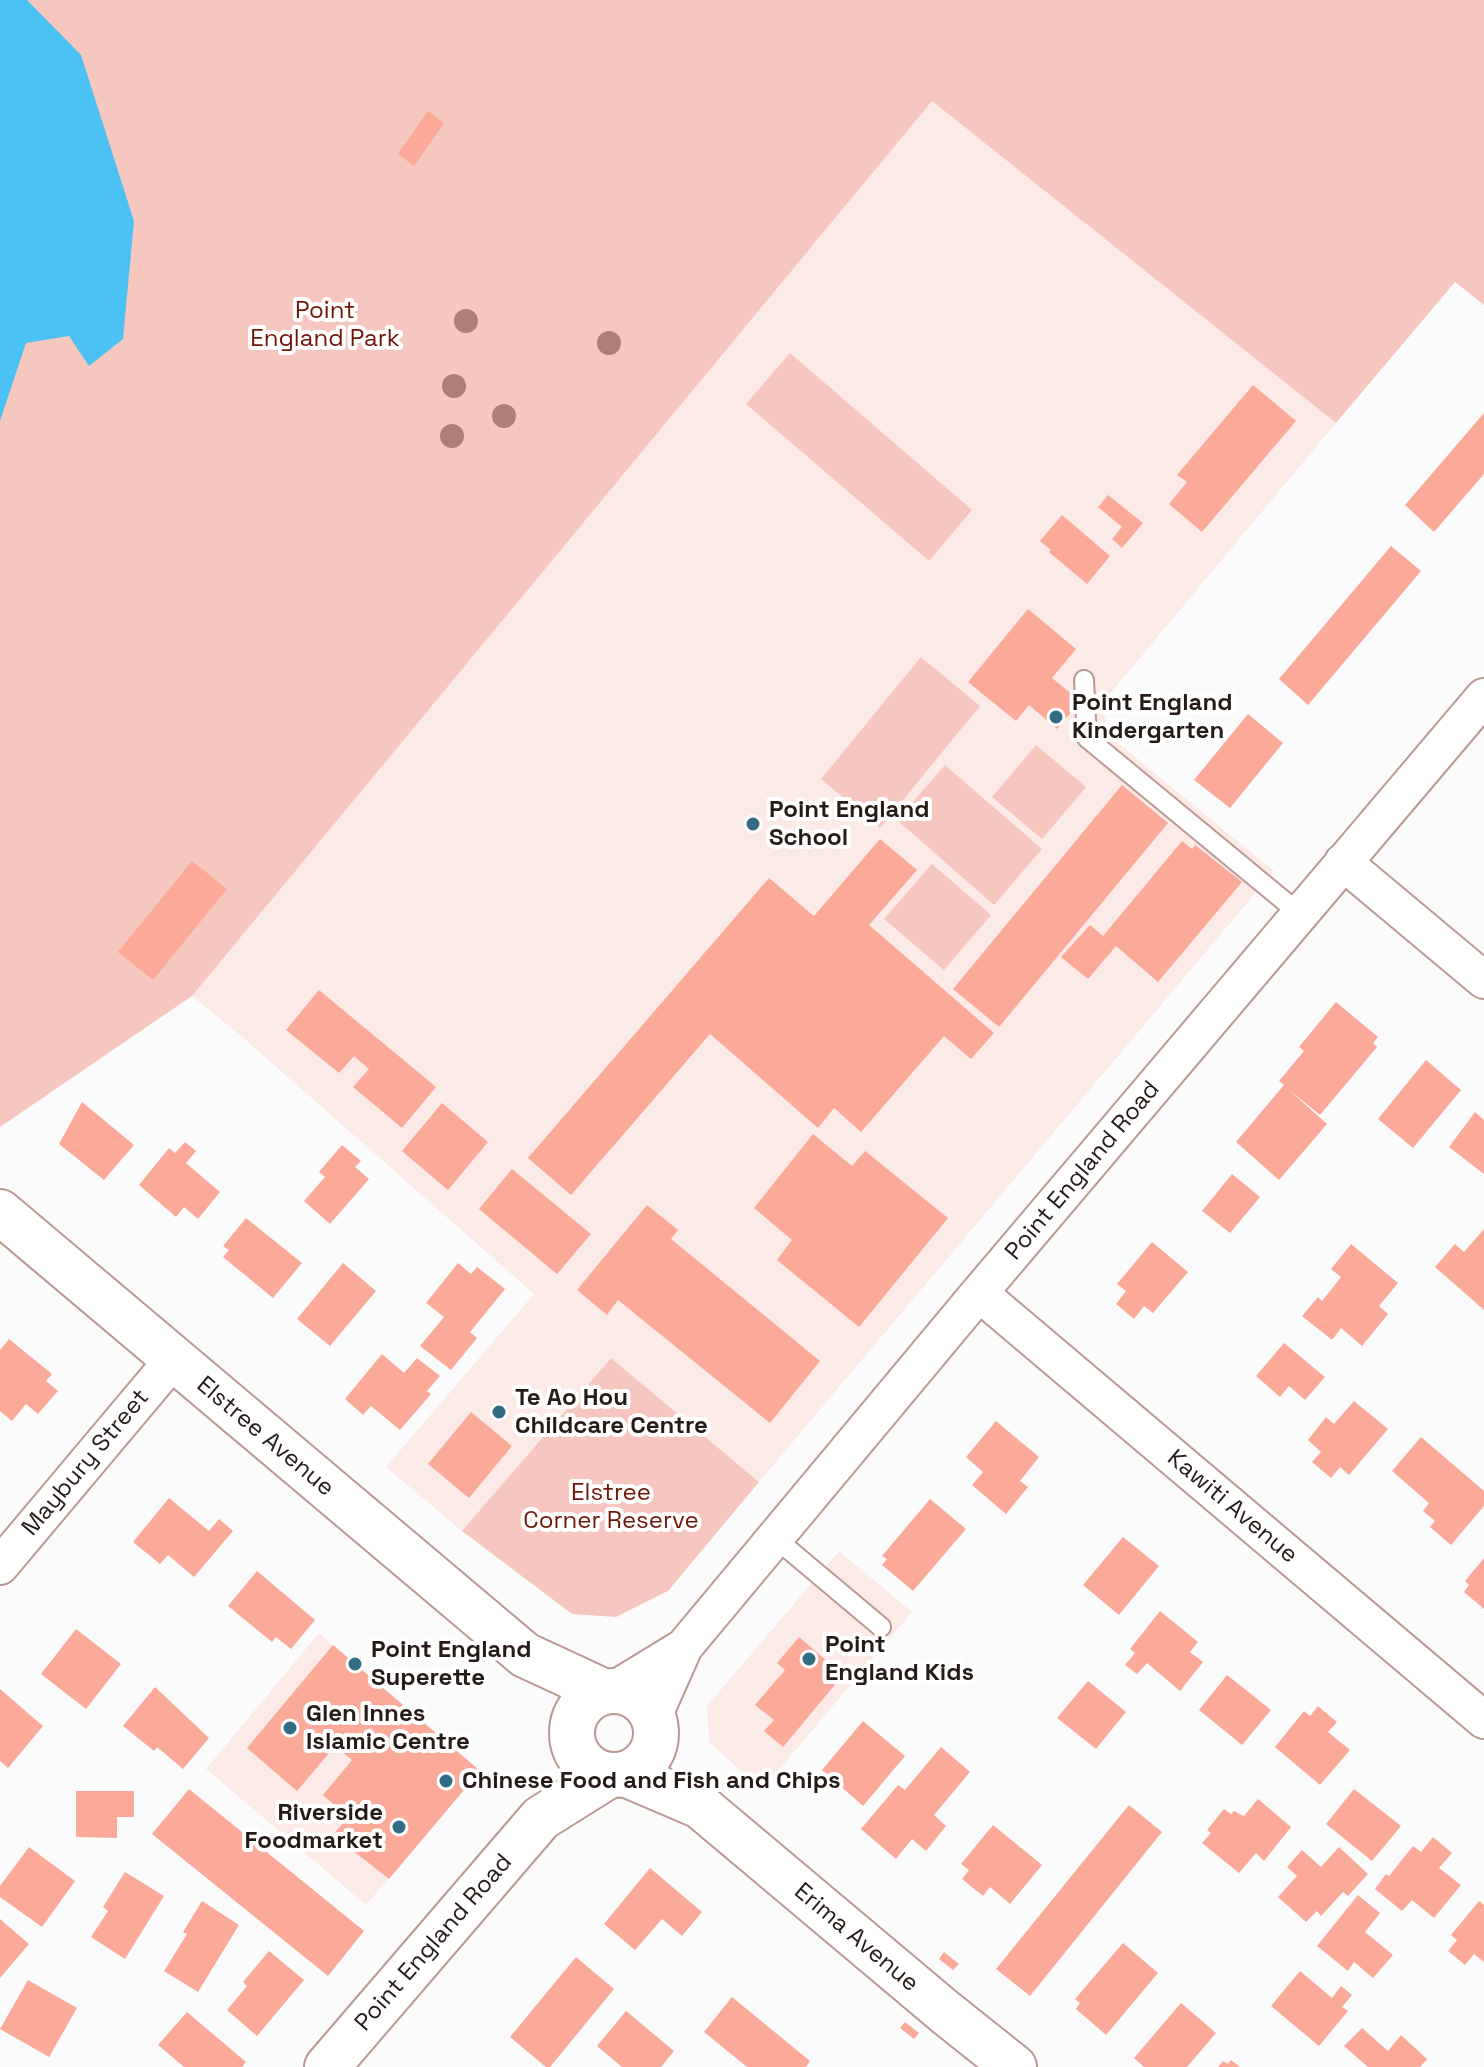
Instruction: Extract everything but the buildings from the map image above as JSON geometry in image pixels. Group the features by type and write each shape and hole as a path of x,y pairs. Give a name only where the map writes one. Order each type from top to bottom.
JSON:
{"street":[{"name":"Point England Road","path":"609,1692 684,1647 1484,697"},
{"path":"1343,862 1484,980"},
{"name":"Elstree Avenue","path":"0,1212 532,1660"},
{"name":"Kawiti Avenue","path":"979,1293 1484,1720"},
{"name":"Maybury Street","path":"0,1566 173,1360"},
{"name":"Point England Road","path":"655,1728 684,1647"},
{"path":"532,1660 609,1692 627,1693 641,1700 655,1728 648,1759 636,1770 616,1775 584,1763 532,1660"},
{"path":"573,1740 575,1717 584,1704 609,1692"},
{"name":"Erima Avenue","path":"655,1728 700,1806"},
{"name":"Point England Road","path":"327,2067 541,1818 573,1740"},
{"name":"Point England Road","path":"541,1818 616,1775"},
{"name":"Erima Avenue","path":"616,1775 700,1806 1014,2067"}],"lane":[{"path":"1084,680 1087,738 1300,914"},
{"path":"775,1538 881,1627"}],"shaded area":[{"name":"Point England School","path":"932,101 1336,423 1104,701 1107,734 1274,871 759,1482 611,1358 462,1531 386,1467 534,1294 192,996"},
{"name":"Point England Kids","path":"839,1551 912,1612 762,1790 709,1742 707,1706"},
{"path":"319,1633 480,1770 366,1905 206,1769"}],"green space":[{"name":"Point England Park","path":"0,0 1484,0 1484,305 1455,282 1336,423 932,101 192,996 0,1127"},
{"path":"790,353 972,510 929,561 746,404"},
{"path":"921,657 980,706 880,828 821,779"},
{"path":"1036,745 1086,787 1042,839 992,797"},
{"path":"945,765 1042,849 994,905 897,820"},
{"path":"932,864 991,915 944,970 884,919"},
{"name":"Elstree Corner Reserve","path":"611,1358 759,1482 668,1591 616,1617 572,1614 462,1531"}],"water":[{"path":"0,0 27,0 81,55 134,221 123,339 89,366 69,336 26,343 0,421"}],"place":[{"name":"Point England Kindergarten","path":"1056,717"},
{"name":"Point England School","path":"753,824"},
{"name":"Te Ao Hou Childcare Centre","path":"499,1412"},
{"name":"Point England Kids","path":"809,1659"},
{"name":"Point England Superette","path":"355,1664"},
{"name":"Glen Innes Islamic Centre","path":"290,1728"},
{"name":"Chinese Food and Fish and Chips","path":"446,1781"},
{"name":"Riverside Foodmarket","path":"399,1827"}]}
